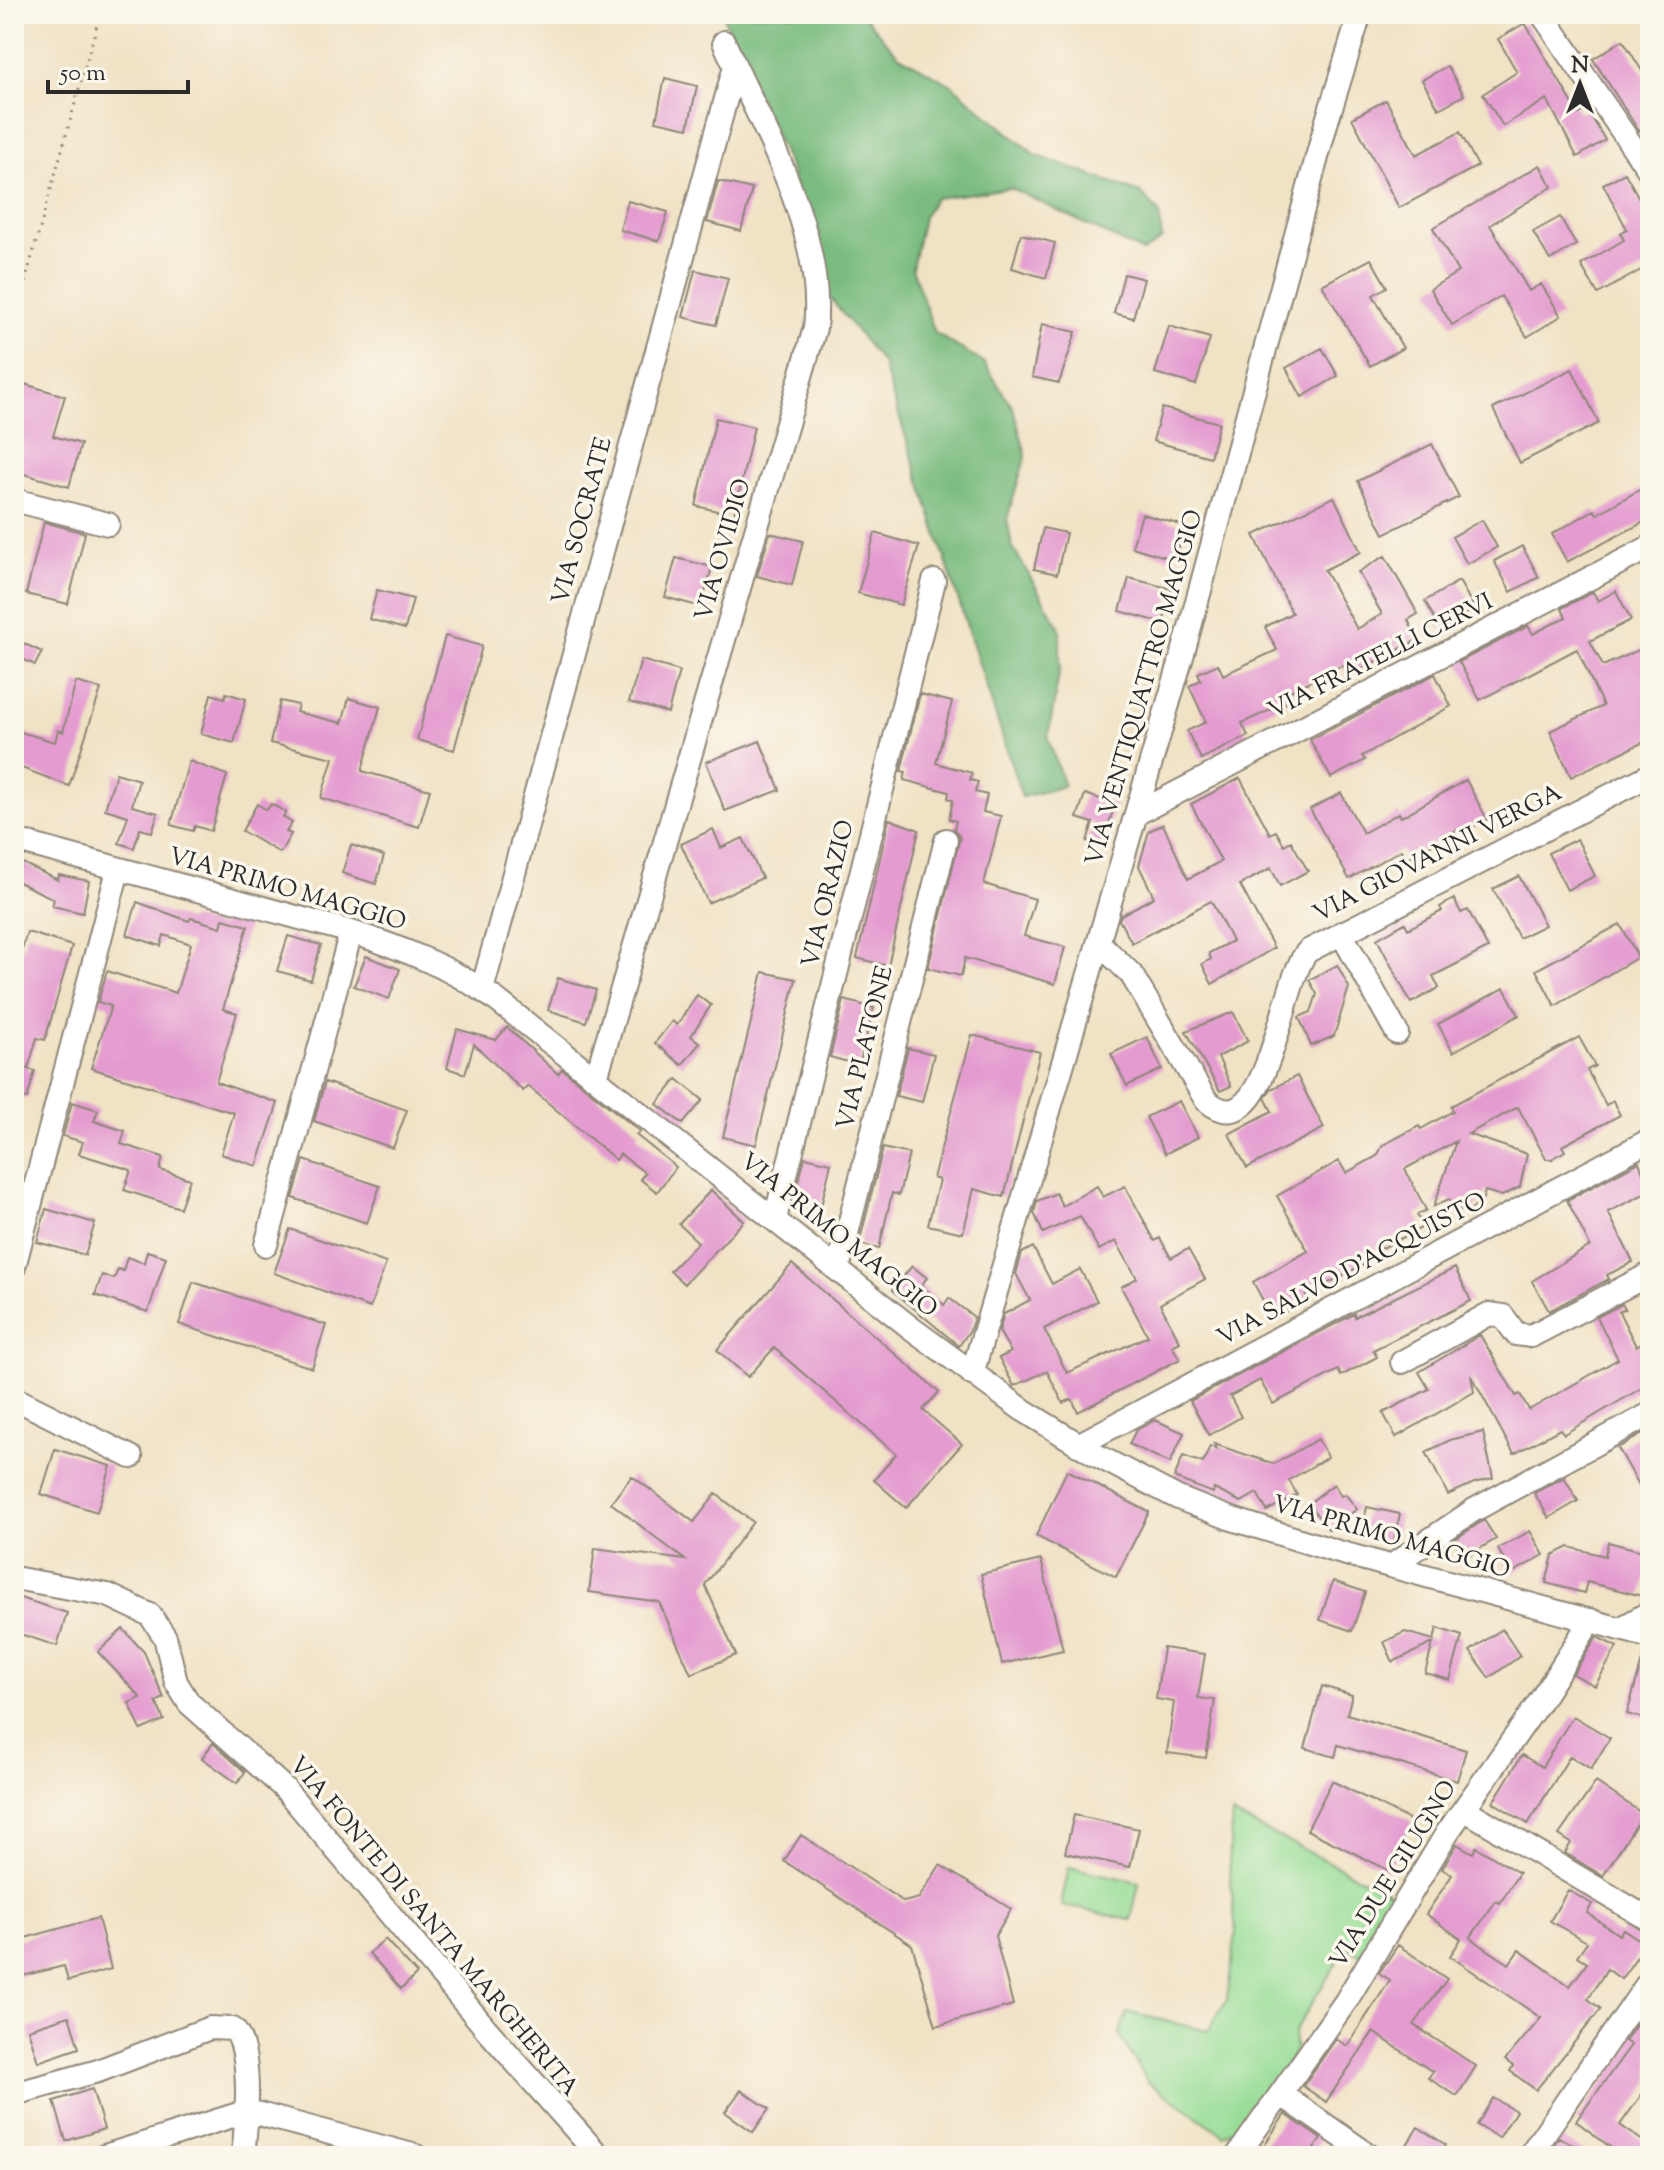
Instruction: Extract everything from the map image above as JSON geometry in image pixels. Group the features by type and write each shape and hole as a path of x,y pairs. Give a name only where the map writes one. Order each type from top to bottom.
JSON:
{"street":[{"name":"VIA VENTIQUATTRO MAGGIO","path":"972,1374 1100,944 1326,124 1360,14"},
{"path":"1542,14 1647,161"},
{"name":"VIA OVIDIO","path":"596,1078 815,328 815,288 796,206 724,42"},
{"name":"VIA SOCRATE","path":"482,990 735,66"},
{"path":"14,500 108,524"},
{"name":"VIA FRATELLI CERVI","path":"1136,814 1650,547"},
{"name":"VIA ORAZIO","path":"775,1219 934,581"},
{"name":"VIA GIOVANNI VERGA","path":"1100,944 1131,974 1203,1095 1214,1106 1225,1110 1245,1104 1257,1088 1297,964 1308,951 1650,775"},
{"name":"VIA PRIMO MAGGIO","path":"14,840 351,932 415,954 482,990 972,1374 1078,1445 1196,1505 1391,1566 1650,1637"},
{"name":"VIA PLATONE","path":"838,1269 946,840"},
{"path":"14,1267 118,870"},
{"path":"266,1245 351,932"},
{"path":"1341,933 1397,1033"},
{"name":"VIA SALVO D'ACQUISTO","path":"1078,1445 1650,1140"},
{"path":"1402,1362 1489,1314 1503,1316 1516,1334 1531,1336 1650,1274"},
{"path":"14,1398 131,1457"},
{"path":"1391,1566 1474,1510 1650,1414"},
{"name":"VIA FONTE DI SANTA MARGHERITA","path":"14,1578 108,1595 150,1615 165,1637 176,1682 189,1703 285,1789 488,2031 599,2156"},
{"path":"1620,1629 1650,1612"},
{"name":"VIA DUE GIUGNO","path":"1237,2156 1346,2001 1464,1809 1538,1704 1591,1620"},
{"path":"1464,1809 1650,1920"},
{"path":"1529,2156 1650,1980"},
{"path":"14,2094 98,2071 210,2028 225,2027 238,2033 241,2040 248,2111 243,2156"},
{"path":"1282,2095 1370,2156"},
{"path":"105,2156 248,2111 344,2146 416,2156"}],"path":[{"path":"14,321 100,14"}],"green space":[{"path":"722,14 862,14 898,55 952,85 1035,155 1141,193 1159,212 1162,239 1143,252 1011,188 935,198 923,217 912,268 935,333 984,363 1013,408 1026,455 1007,519 1012,546 1060,628 1060,668 1048,738 1064,786 1022,797 882,363 826,293 791,171"},
{"path":"1232,1814 1395,1895 1360,1955 1346,1947 1294,2033 1296,2051 1250,2119 1224,2135 1148,2082 1119,2035 1127,2012 1208,2031 1227,1999 1236,1933 1229,1864"},
{"path":"1069,1867 1139,1882 1131,1920 1061,1905"}],"building":[{"path":"1525,23 1579,114 1587,109 1605,140 1577,157 1547,99 1503,126 1483,94 1517,72 1498,39"},
{"path":"1623,40 1650,84 1650,124 1639,131 1593,59"},
{"path":"1447,66 1464,95 1439,109 1422,80"},
{"path":"665,78 697,86 688,128 656,121"},
{"path":"1386,100 1416,155 1460,132 1478,166 1399,208 1352,118"},
{"path":"1540,165 1552,187 1490,225 1529,291 1541,284 1561,316 1527,337 1501,296 1452,325 1430,289 1458,272 1433,228"},
{"path":"1625,173 1650,218 1650,265 1598,294 1581,265 1624,240 1620,233 1627,229 1603,184"},
{"path":"718,181 752,189 741,231 707,222"},
{"path":"628,201 668,212 659,241 620,230"},
{"path":"1560,217 1576,245 1550,260 1533,232"},
{"path":"1021,234 1055,243 1046,278 1012,268"},
{"path":"1371,259 1387,287 1373,295 1403,348 1370,366 1322,285"},
{"path":"695,270 728,278 716,325 683,317"},
{"path":"1124,274 1144,279 1133,318 1114,313"},
{"path":"1042,324 1076,332 1059,383 1032,377"},
{"path":"1169,326 1210,338 1196,385 1155,373"},
{"path":"1322,348 1338,376 1302,397 1286,368"},
{"path":"1572,369 1599,423 1520,463 1493,409"},
{"path":"14,381 65,396 53,436 81,444 69,487 14,471"},
{"path":"1162,408 1219,423 1210,457 1153,441"},
{"path":"716,418 754,427 734,515 696,506"},
{"path":"1432,444 1459,497 1384,534 1358,481"},
{"path":"1650,484 1650,519 1567,562 1552,534 1594,510 1597,514"},
{"path":"1334,497 1361,552 1324,570 1357,629 1382,614 1358,572 1385,556 1418,614 1408,620 1418,640 1349,675 1343,665 1282,695 1286,703 1242,723 1248,736 1201,759 1187,731 1206,722 1189,686 1201,680 1198,673 1218,664 1223,675 1277,650 1265,627 1292,613 1254,535"},
{"path":"1142,514 1185,526 1175,560 1132,547"},
{"path":"1482,520 1497,547 1467,564 1452,537"},
{"path":"44,522 85,533 68,604 26,594"},
{"path":"1043,528 1066,533 1057,574 1034,569"},
{"path":"770,533 803,541 792,585 757,576"},
{"path":"875,533 919,546 901,605 858,593"},
{"path":"1522,546 1539,577 1511,592 1494,561"},
{"path":"676,558 712,567 701,607 665,597"},
{"path":"1129,578 1172,589 1163,623 1120,611"},
{"path":"1459,581 1475,609 1440,628 1425,601"},
{"path":"377,590 413,599 405,629 369,619"},
{"path":"1616,591 1631,620 1590,641 1603,666 1650,645 1650,739 1571,777 1550,731 1603,706 1577,649 1480,700 1459,662 1528,626 1533,634 1566,617 1562,608 1593,592 1598,601"},
{"path":"445,636 482,646 454,750 417,740"},
{"path":"14,639 42,652 35,665 14,655"},
{"path":"641,660 679,671 668,713 629,702"},
{"path":"1435,674 1451,706 1362,756 1365,760 1331,778 1310,740"},
{"path":"76,682 101,689 69,786 14,765 14,730 55,742 58,730 63,732"},
{"path":"226,693 246,699 234,743 201,734 211,694 225,698"},
{"path":"920,694 952,702 936,763 972,773 970,780 978,782 975,792 987,795 983,812 1001,816 984,884 1035,899 1024,936 1065,947 1055,984 965,958 961,976 928,968 960,837 954,829 956,821 949,819 953,800 948,798 949,792 904,780 906,772 901,771"},
{"path":"349,698 380,707 362,771 430,790 419,827 321,798 333,758 270,743 280,701 298,705 296,712 342,723"},
{"path":"760,741 780,790 725,811 706,762"},
{"path":"189,761 227,775 211,831 195,826 193,831 171,825"},
{"path":"116,773 139,780 132,806 158,813 152,832 140,829 134,848 119,843 128,816 105,809"},
{"path":"1240,778 1270,834 1276,831 1284,845 1291,841 1308,871 1280,886 1271,868 1240,885 1274,948 1212,984 1202,964 1211,959 1209,953 1232,941 1211,901 1132,943 1119,920 1121,915 1154,897 1139,866 1149,831 1163,824 1188,879 1221,861 1191,804"},
{"path":"1466,780 1487,819 1459,834 1457,830 1406,859 1401,850 1349,879 1310,809 1341,793 1363,833 1399,813 1401,817"},
{"path":"1085,794 1115,804 1102,846 1087,841 1093,823 1077,818"},
{"path":"257,804 267,810 271,804 286,812 283,817 292,823 286,832 291,834 280,853 242,831"},
{"path":"889,819 919,830 888,966 857,958"},
{"path":"713,829 721,848 743,838 762,878 708,903 681,844"},
{"path":"1577,839 1595,876 1567,890 1548,853"},
{"path":"351,845 384,856 376,884 342,873"},
{"path":"14,859 58,880 59,875 89,881 83,913 52,906 54,899 14,880"},
{"path":"1519,876 1545,925 1519,938 1493,889"},
{"path":"1454,899 1461,913 1468,910 1488,948 1433,976 1439,988 1411,1003 1377,939 1405,923 1408,929 1442,911 1440,907"},
{"path":"137,902 189,921 191,918 221,927 223,919 248,926 223,1009 237,1013 216,1082 278,1103 257,1166 221,1154 234,1113 91,1068 111,1006 98,1002 107,971 176,993 191,944 164,935 161,946 127,935"},
{"path":"1620,924 1638,957 1555,1006 1536,970"},
{"path":"27,932 72,946 45,1040 37,1038 28,1069 35,1071 27,1099 20,1097 18,1104 14,1104 14,962 18,963"},
{"path":"288,936 321,945 311,980 277,971"},
{"path":"366,956 400,969 389,999 354,986"},
{"path":"1337,965 1349,987 1334,1036 1311,1046 1299,1017 1311,1012 1317,994 1309,980"},
{"path":"763,972 796,979 756,1145 723,1137"},
{"path":"558,978 596,990 586,1022 548,1010"},
{"path":"1504,988 1519,1015 1453,1052 1438,1024"},
{"path":"697,995 711,1005 691,1036 700,1043 682,1065 655,1043 672,1021 677,1025"},
{"path":"844,1000 874,1008 859,1065 830,1057"},
{"path":"1233,1012 1248,1041 1218,1057 1231,1086 1220,1091 1186,1031"},
{"path":"507,1027 558,1074 562,1069 632,1125 640,1132 636,1135 676,1167 657,1192 640,1179 645,1173 620,1154 616,1160 528,1086 523,1091 474,1044 465,1074 447,1068 457,1029 496,1040"},
{"path":"972,1035 1040,1052 1004,1197 974,1189 963,1233 928,1225 939,1180 933,1178"},
{"path":"1147,1037 1162,1069 1127,1086 1111,1054"},
{"path":"1579,1037 1595,1066 1587,1070 1606,1105 1613,1101 1620,1115 1562,1146 1565,1151 1552,1159 1546,1159 1518,1107 1468,1134 1527,1154 1520,1187 1502,1196 1485,1191 1482,1201 1468,1212 1455,1209 1449,1199 1434,1206 1456,1141 1405,1169 1426,1210 1417,1215 1423,1227 1371,1254 1374,1259 1306,1295 1309,1298 1273,1319 1253,1282 1308,1251 1277,1196 1339,1161 1346,1173 1377,1156 1383,1145 1419,1126 1421,1129 1453,1111 1451,1106"},
{"path":"908,1048 934,1054 922,1102 896,1096"},
{"path":"1297,1076 1324,1128 1247,1168 1229,1134 1272,1111 1265,1098 1271,1089"},
{"path":"677,1079 703,1100 683,1124 657,1104"},
{"path":"325,1082 407,1110 393,1148 314,1121"},
{"path":"1179,1101 1198,1137 1165,1154 1146,1117"},
{"path":"72,1102 98,1110 94,1121 125,1131 121,1144 163,1157 160,1170 190,1179 180,1208 124,1190 131,1170 79,1154 83,1142 63,1136"},
{"path":"883,1148 909,1154 899,1195 892,1193 879,1249 859,1244"},
{"path":"805,1157 831,1163 821,1206 794,1200"},
{"path":"304,1160 380,1186 367,1223 293,1198"},
{"path":"1639,1162 1650,1191 1608,1212 1633,1262 1607,1275 1609,1279 1549,1311 1532,1281 1590,1246 1567,1200"},
{"path":"1097,1186 1103,1197 1125,1186 1155,1241 1160,1238 1171,1258 1188,1249 1205,1279 1160,1304 1180,1342 1172,1346 1180,1359 1078,1412 1072,1399 1063,1403 1047,1371 1014,1386 999,1358 1011,1352 999,1331 1004,1314 1030,1300 1016,1274 1022,1253 1033,1247 1052,1284 1080,1269 1097,1301 1044,1329 1067,1373 1148,1336 1121,1287 1137,1278 1116,1241 1099,1250 1080,1216 1043,1233 1034,1213 1037,1201 1056,1193 1062,1206"},
{"path":"711,1190 744,1221 684,1284 670,1271 698,1242 679,1224"},
{"path":"46,1209 95,1223 85,1255 37,1242"},
{"path":"290,1229 386,1263 370,1308 274,1273"},
{"path":"147,1251 166,1257 148,1312 95,1295 102,1275 114,1279 118,1269 123,1271 127,1257 144,1263"},
{"path":"792,1264 939,1392 923,1410 962,1444 906,1508 874,1480 896,1454 774,1348 748,1377 717,1350"},
{"path":"912,1266 927,1278 921,1285 944,1305 949,1298 974,1317 970,1330 959,1346 892,1290"},
{"path":"1455,1268 1471,1301 1373,1350 1377,1357 1341,1376 1338,1370 1273,1404 1260,1380 1230,1396 1241,1417 1209,1435 1190,1401 1354,1314 1355,1317"},
{"path":"193,1282 326,1325 312,1368 179,1324"},
{"path":"1622,1304 1625,1309 1619,1312 1636,1346 1650,1338 1650,1383 1564,1434 1560,1429 1514,1454 1471,1375 1474,1392 1396,1437 1383,1413 1429,1389 1419,1372 1480,1335 1516,1396 1520,1394 1529,1410 1618,1359 1597,1317"},
{"path":"1155,1420 1184,1433 1170,1463 1129,1444 1136,1430"},
{"path":"1648,1431 1650,1435 1650,1504 1618,1448"},
{"path":"1483,1432 1493,1478 1448,1495 1426,1452 1450,1440"},
{"path":"1318,1439 1328,1457 1289,1480 1297,1495 1267,1511 1257,1493 1241,1502 1214,1489 1213,1493 1174,1478 1183,1456 1203,1463 1210,1446 1217,1449 1214,1444 1274,1464"},
{"path":"55,1449 111,1466 97,1512 41,1494"},
{"path":"1067,1470 1149,1512 1116,1577 1036,1536"},
{"path":"632,1476 694,1522 716,1494 753,1522 705,1585 736,1655 691,1674 659,1602 589,1592 595,1548 685,1560 611,1503"},
{"path":"1564,1477 1578,1501 1549,1518 1534,1493"},
{"path":"1334,1484 1341,1496 1345,1494 1357,1509 1329,1530 1308,1504"},
{"path":"1367,1507 1400,1514 1393,1545 1360,1537"},
{"path":"1484,1520 1496,1539 1464,1558 1454,1540"},
{"path":"1530,1531 1544,1555 1512,1573 1498,1549"},
{"path":"1608,1542 1650,1553 1642,1596 1587,1582 1584,1593 1546,1583 1553,1555 1569,1547 1605,1556"},
{"path":"1041,1560 1063,1650 1002,1664 981,1574"},
{"path":"1333,1581 1365,1592 1352,1631 1320,1620"},
{"path":"14,1596 67,1613 57,1646 14,1632"},
{"path":"1437,1628 1462,1636 1450,1680 1425,1673 1433,1643 1393,1662 1384,1642 1405,1632 1434,1640"},
{"path":"123,1629 144,1652 164,1698 156,1702 164,1720 141,1730 129,1703 141,1698 98,1652"},
{"path":"1502,1629 1520,1656 1489,1678 1470,1651"},
{"path":"1597,1637 1617,1647 1595,1686 1573,1674"},
{"path":"1163,1648 1205,1654 1198,1698 1215,1700 1206,1758 1167,1753 1174,1702 1156,1699"},
{"path":"1645,1650 1650,1651 1650,1720 1627,1714"},
{"path":"1322,1686 1352,1695 1347,1714 1466,1750 1457,1781 1338,1745 1335,1757 1305,1748"},
{"path":"1573,1716 1610,1738 1591,1769 1570,1756 1528,1824 1493,1802 1522,1755 1542,1767"},
{"path":"213,1743 245,1772 237,1783 202,1758"},
{"path":"1332,1781 1412,1821 1388,1870 1307,1830"},
{"path":"1596,1782 1643,1814 1603,1876 1565,1853 1571,1843 1559,1835"},
{"path":"1074,1815 1139,1829 1130,1867 1065,1853"},
{"path":"801,1835 904,1902 919,1898 940,1865 1011,1909 995,1936 1013,2005 936,2026 912,1945 784,1861"},
{"path":"1457,1844 1473,1853 1476,1847 1519,1873 1500,1903 1496,1901 1470,1938 1509,1964 1519,1950 1570,1986 1587,1963 1577,1956 1587,1942 1550,1921 1568,1890 1592,1904 1587,1913 1619,1935 1623,1929 1646,1944 1621,1979 1607,1969 1588,1999 1601,2009 1536,2090 1510,2071 1513,2066 1505,2060 1541,2018 1450,1956 1461,1939 1426,1914 1452,1875 1442,1869"},
{"path":"98,1918 111,1969 68,1981 64,1966 14,1978 14,1941"},
{"path":"385,1939 417,1974 401,1989 369,1953"},
{"path":"1398,1945 1447,1979 1414,2025 1476,2066 1457,2096 1428,2078 1433,2072 1373,2032 1326,2102 1303,2086 1336,2039 1347,2046 1390,1980 1379,1973"},
{"path":"1650,2005 1650,2083 1620,2125 1650,2146 1650,2156 1610,2156 1614,2150 1576,2121 1631,2045 1625,2041"},
{"path":"69,2016 79,2048 38,2062 28,2029"},
{"path":"92,2089 104,2129 66,2141 54,2101"},
{"path":"741,2090 769,2109 753,2132 725,2112"},
{"path":"1493,2098 1516,2111 1499,2138 1477,2125"},
{"path":"1285,2114 1321,2139 1309,2156 1257,2156"},
{"path":"1418,2127 1446,2145 1439,2156 1400,2156"},
{"path":"1559,2137 1592,2156 1546,2156"}]}
